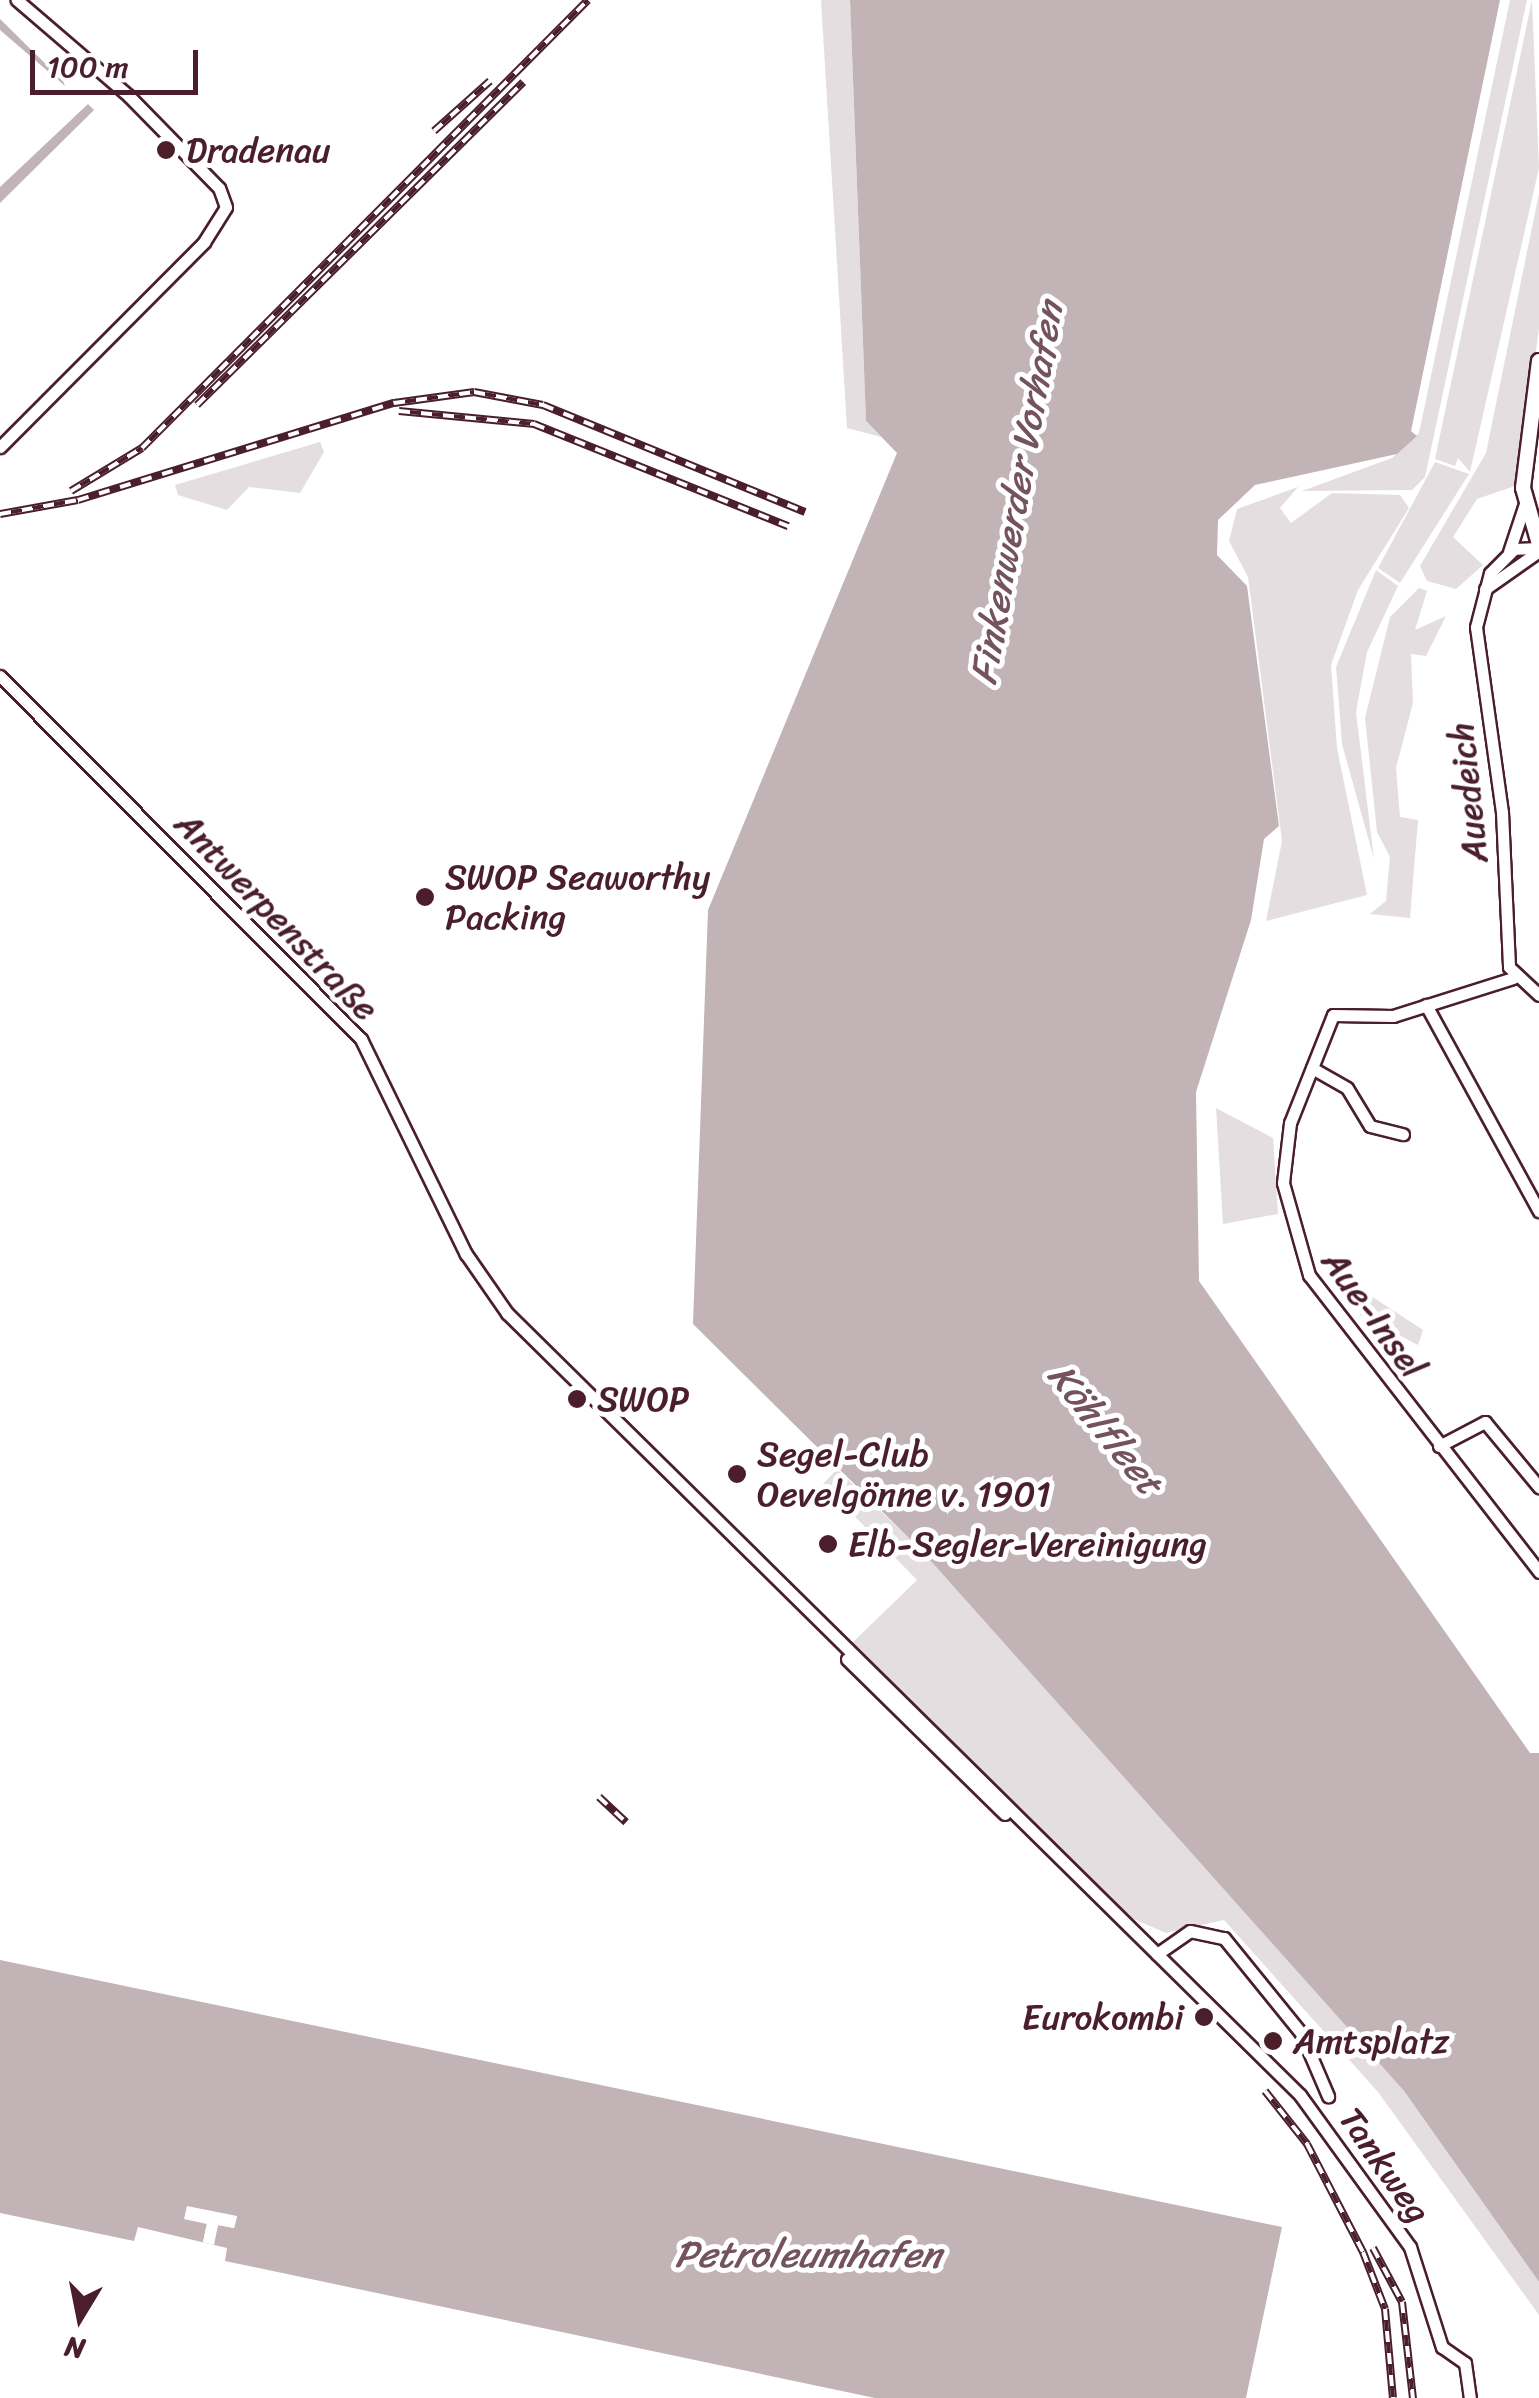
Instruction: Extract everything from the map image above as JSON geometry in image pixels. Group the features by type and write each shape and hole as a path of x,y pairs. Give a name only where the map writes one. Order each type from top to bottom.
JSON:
{"street":[{"path":"0,447 204,242 226,207 219,188 129,96 17,0"},
{"path":"1478,602 1508,555 1525,504 1539,360"},
{"path":"1525,504 1539,548"},
{"path":"1508,555 1539,548"},
{"path":"1478,602 1539,548"},
{"name":"Auedeich","path":"1478,602 1512,978"},
{"name":"Antwerpenstraße","path":"0,676 345,1020 389,1084 466,1254 507,1313 1157,1954"},
{"path":"1402,1134 1370,1126 1347,1088 1312,1068 1336,1013 1384,1018 1512,978 1539,995"},
{"path":"1426,1005 1539,1211"},
{"name":"Aue-Insel","path":"1312,1068 1286,1142 1284,1203 1309,1275 1539,1572"},
{"path":"1439,1446 1470,1422 1488,1424 1539,1486"},
{"path":"1157,1954 1190,1931 1224,1938 1294,2022 1328,2096"},
{"name":"Tankweg","path":"1157,1954 1346,2152 1410,2248 1442,2347 1465,2364 1470,2398"}],"shaded area":[{"path":"821,0 850,0 866,421 881,437 847,428"},
{"path":"1510,0 1527,0 1425,477 1412,490 1302,491 1392,458 1419,433"},
{"path":"1532,0 1539,168 1470,472 1458,458 1455,466 1435,459"},
{"path":"1539,193 1539,328 1518,485 1477,499 1453,537 1483,565 1456,589 1427,581 1420,566 1486,453"},
{"path":"320,442 324,452 300,493 249,487 227,510 178,495 175,485"},
{"path":"1435,462 1469,474 1400,583 1378,568"},
{"path":"1298,487 1280,508 1291,523 1332,493 1400,495 1409,508 1358,590 1331,665 1337,748 1367,895 1266,921 1282,841 1248,577 1229,541 1237,509"},
{"path":"1376,570 1398,586 1367,652 1356,712 1374,859 1342,744 1336,667"},
{"path":"1419,588 1427,591 1415,630 1446,616 1426,656 1411,654 1413,703 1396,768 1400,817 1418,820 1410,918 1370,914 1386,901 1390,857 1377,832 1365,718 1390,617"},
{"path":"1216,1108 1273,1138 1278,1214 1223,1224"},
{"path":"1362,1290 1423,1330 1418,1345 1360,1315"},
{"path":"837,1469 921,1550 1404,2091 1539,2282 1539,2315 1378,2092 1224,1920 1166,1933 1122,1914 850,1645 917,1580 823,1484"}],"water":[{"path":"850,0 1500,0 1411,431 1417,436 1397,454 1255,485 1218,520 1217,555 1247,586 1279,826 1264,839 1251,920 1196,1092 1199,1281 1530,1753 1539,1753 1539,2282 1404,2091 921,1550 693,1324 708,910 897,453 866,421"},
{"path":"0,19 63,81 65,86 0,30"},
{"path":"88,104 94,110 0,203 0,187"},
{"name":"Petroleumhafen","path":"0,1960 1282,2227 1246,2398 875,2398 225,2261 227,2248 138,2227 134,2241 0,2213","holes":["187,2207 237,2217 234,2228 218,2225 213,2244 203,2242 207,2223 185,2219"]}],"pier":[{"path":"187,2206 237,2216 234,2228 218,2225 214,2245 203,2242 207,2224 184,2219"}],"railway":[{"path":"71,491 142,448 588,0"},
{"path":"434,131 490,81"},
{"path":"197,405 523,82"},
{"path":"0,514 78,500 394,403 474,392 543,405 805,512"},
{"path":"399,411 534,424 788,526"},
{"path":"599,1797 626,1822"},
{"path":"1265,2091 1307,2144 1363,2252 1385,2309 1393,2398"},
{"path":"1373,2248 1402,2302 1413,2398"}],"place":[{"name":"Dradenau","path":"166,150"},
{"name":"SWOP Seaworthy Packing","path":"425,897"},
{"name":"SWOP","path":"577,1399"},
{"name":"Segel-Club Oevelgönne v. 1901","path":"737,1474"},
{"name":"Elb-Segler-Vereinigung","path":"828,1544"},
{"name":"Eurokombi","path":"1204,2017"},
{"name":"Amtsplatz","path":"1273,2041"}],"water label":[{"name":"Finkenwerder Vorhafen","path":"1017,493"},
{"name":"Köhlfleet","path":"1105,1429"}]}
